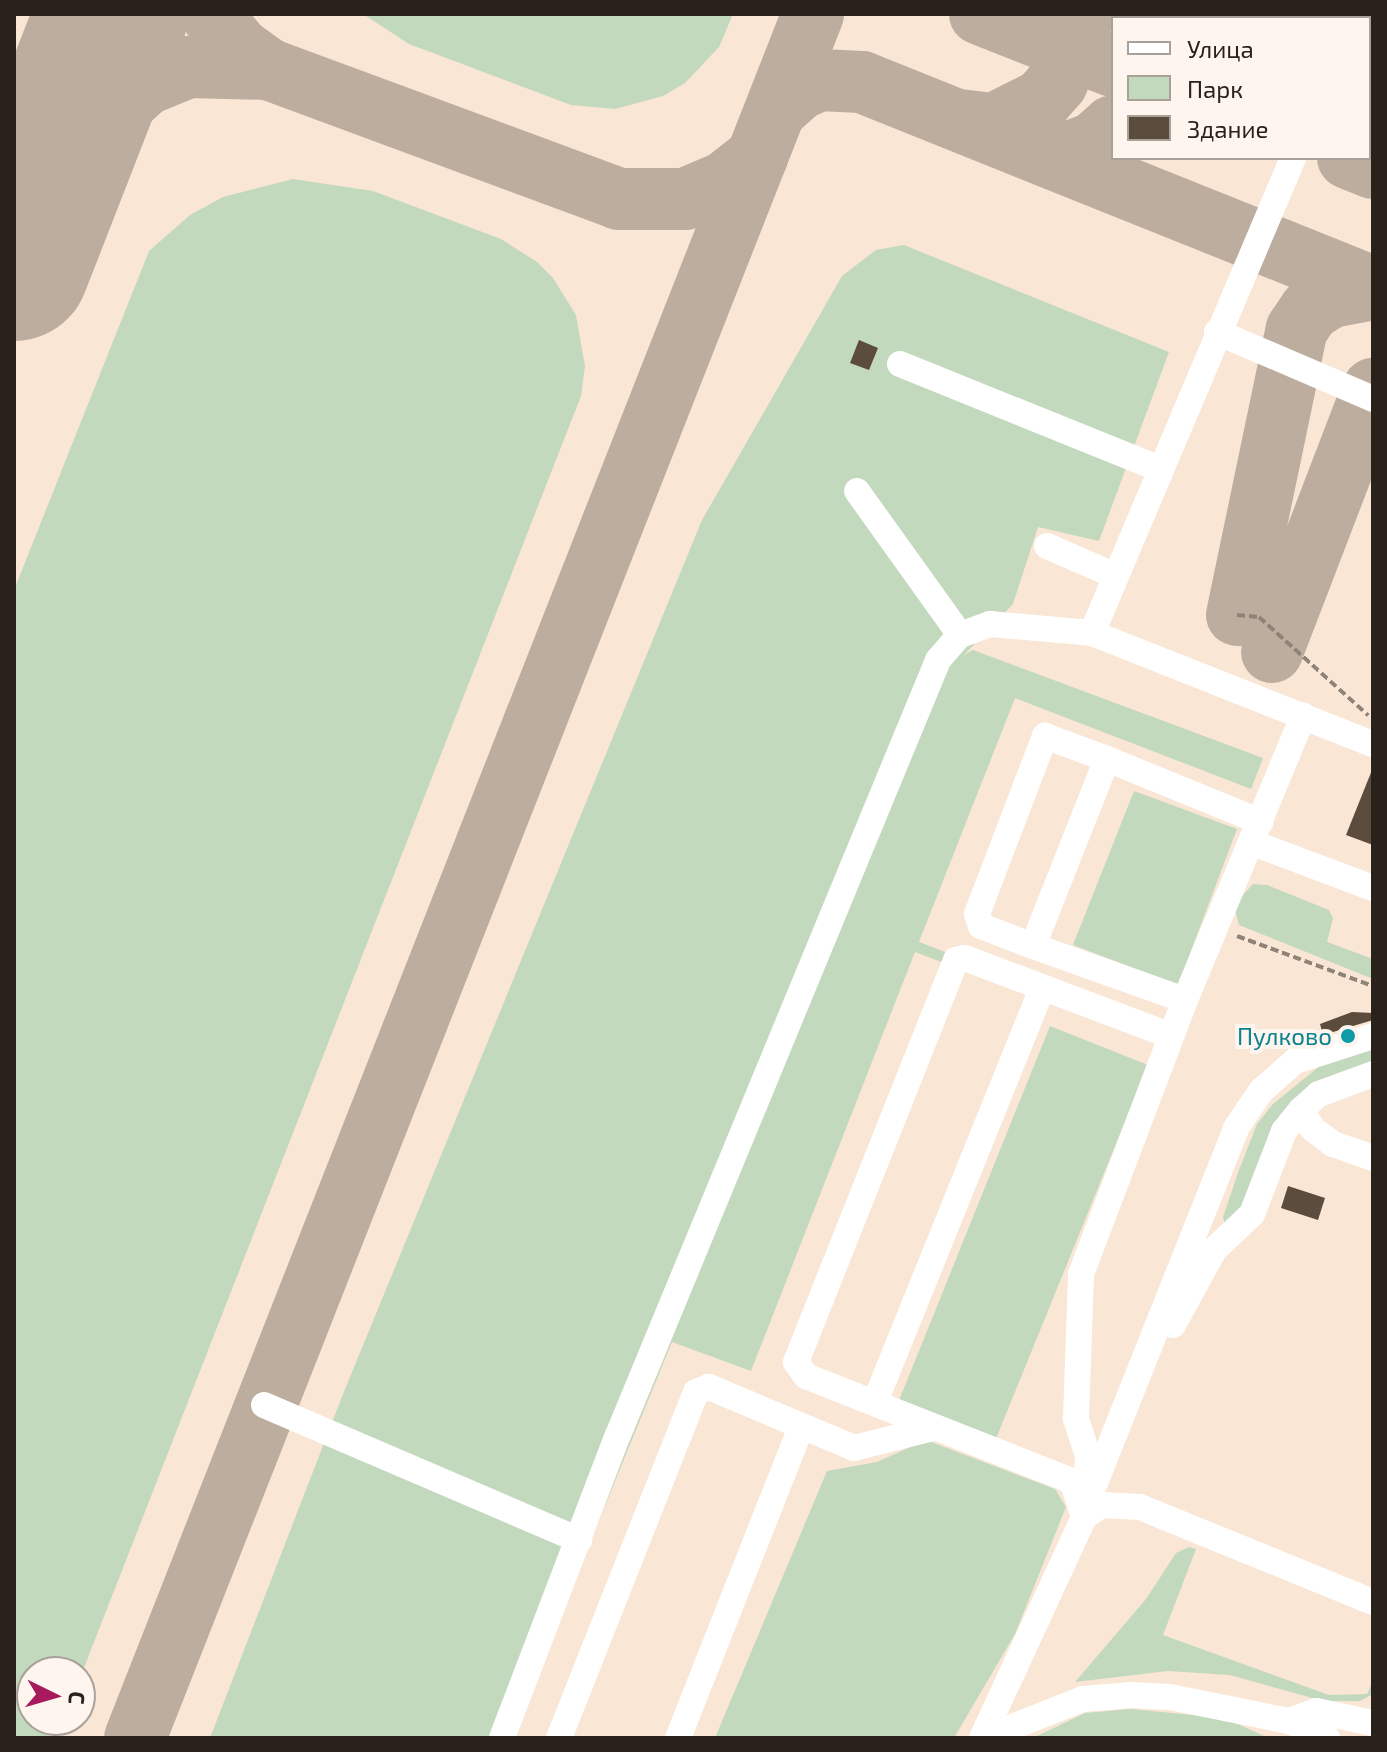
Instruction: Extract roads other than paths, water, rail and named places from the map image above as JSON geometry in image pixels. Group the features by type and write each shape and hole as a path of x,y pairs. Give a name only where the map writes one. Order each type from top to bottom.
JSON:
{"street":[{"path":"1092,633 1292,160"},
{"path":"1217,332 1373,399"},
{"path":"900,364 1160,469"},
{"path":"857,491 960,635"},
{"path":"1047,546 1116,576"},
{"path":"502,1738 579,1540 932,675 960,635 990,624 1092,633 1373,744"},
{"path":"1084,1517 1088,1456 1076,1418 1081,1274 1185,1000 1303,716"},
{"path":"1185,1000 1033,946 976,921 1041,739 1053,738 1107,759 1373,888"},
{"path":"1033,946 1107,759"},
{"path":"1084,1517 1072,1481 806,1376 796,1362 950,968 965,958 1171,1036"},
{"path":"875,1402 1042,989"},
{"path":"1084,1517 1099,1467 1236,1128 1261,1091 1295,1061 1373,1036"},
{"path":"982,1738 1037,1629 1151,1366 1214,1250 1252,1214 1284,1131 1319,1094 1373,1074"},
{"path":"1301,1110 1313,1129 1333,1144 1373,1158"},
{"path":"559,1738 696,1392 709,1387 854,1448 933,1428"},
{"path":"264,1405 579,1540"},
{"path":"678,1738 801,1428"},
{"path":"1084,1517 1102,1505 1140,1507 1373,1602"},
{"path":"997,1738 1015,1726 1083,1699 1131,1695 1170,1697 1289,1721 1327,1738"},
{"path":"1289,1721 1316,1711 1373,1723"}],"place":[{"name":"Пулково","path":"1348,1036"}]}
